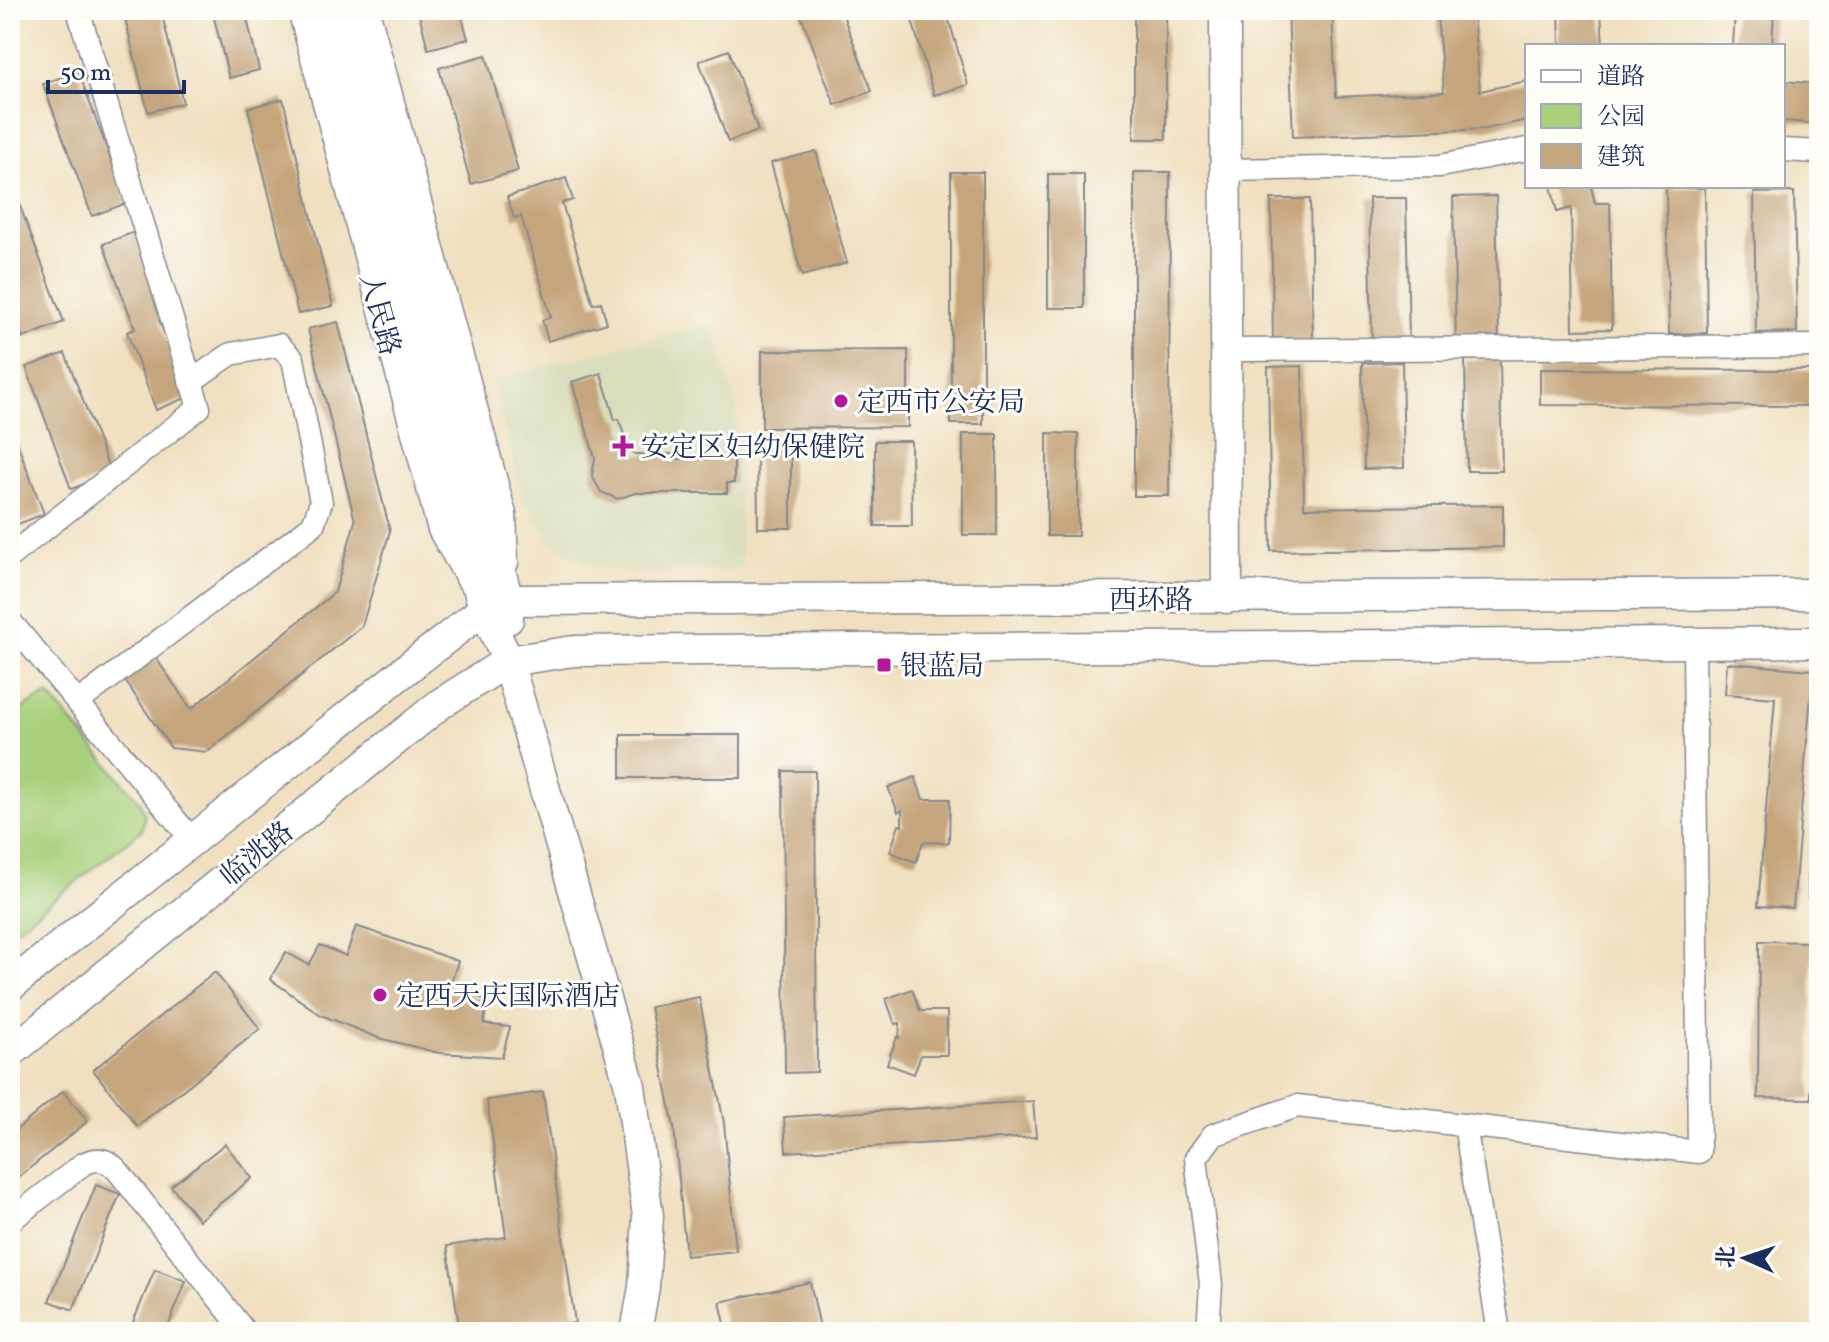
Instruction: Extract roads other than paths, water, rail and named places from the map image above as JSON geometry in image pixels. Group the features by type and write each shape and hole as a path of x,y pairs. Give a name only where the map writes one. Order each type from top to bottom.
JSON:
{"main road":[{"name":"人民路","path":"321,10 496,605"},
{"name":"人民路","path":"348,10 508,661 630,1086 648,1216 644,1287 636,1332"},
{"path":"1225,10 1227,598"},
{"name":"西环路","path":"496,605 1819,594"},
{"name":"临洮路","path":"10,986 496,605"},
{"name":"西环路","path":"508,661 574,651 1819,642"},
{"name":"临洮路","path":"10,1053 440,704 508,661"}],"street":[{"path":"10,556 199,408 78,10"},
{"name":"人民路","path":"299,10 439,530 496,605"},
{"name":"人民路","path":"368,10 505,514 496,605"},
{"path":"1226,170 1440,166 1525,149"},
{"path":"1785,150 1819,152"},
{"path":"78,702 313,525 321,502 293,359 279,345 231,354 190,382"},
{"path":"1226,350 1819,346"},
{"path":"10,621 193,841"},
{"path":"1208,1332 1211,1284 1196,1158 1213,1135 1297,1106 1699,1152 1694,643"},
{"path":"1465,1125 1499,1332"},
{"path":"10,1221 83,1164 106,1161 118,1171 245,1332"}],"place":[{"name":"定西市公安局","path":"841,401"},
{"name":"安定区妇幼保健院","path":"623,446"},
{"name":"银蓝局","path":"884,665"},
{"name":"定西天庆国际酒店","path":"380,995"}]}
